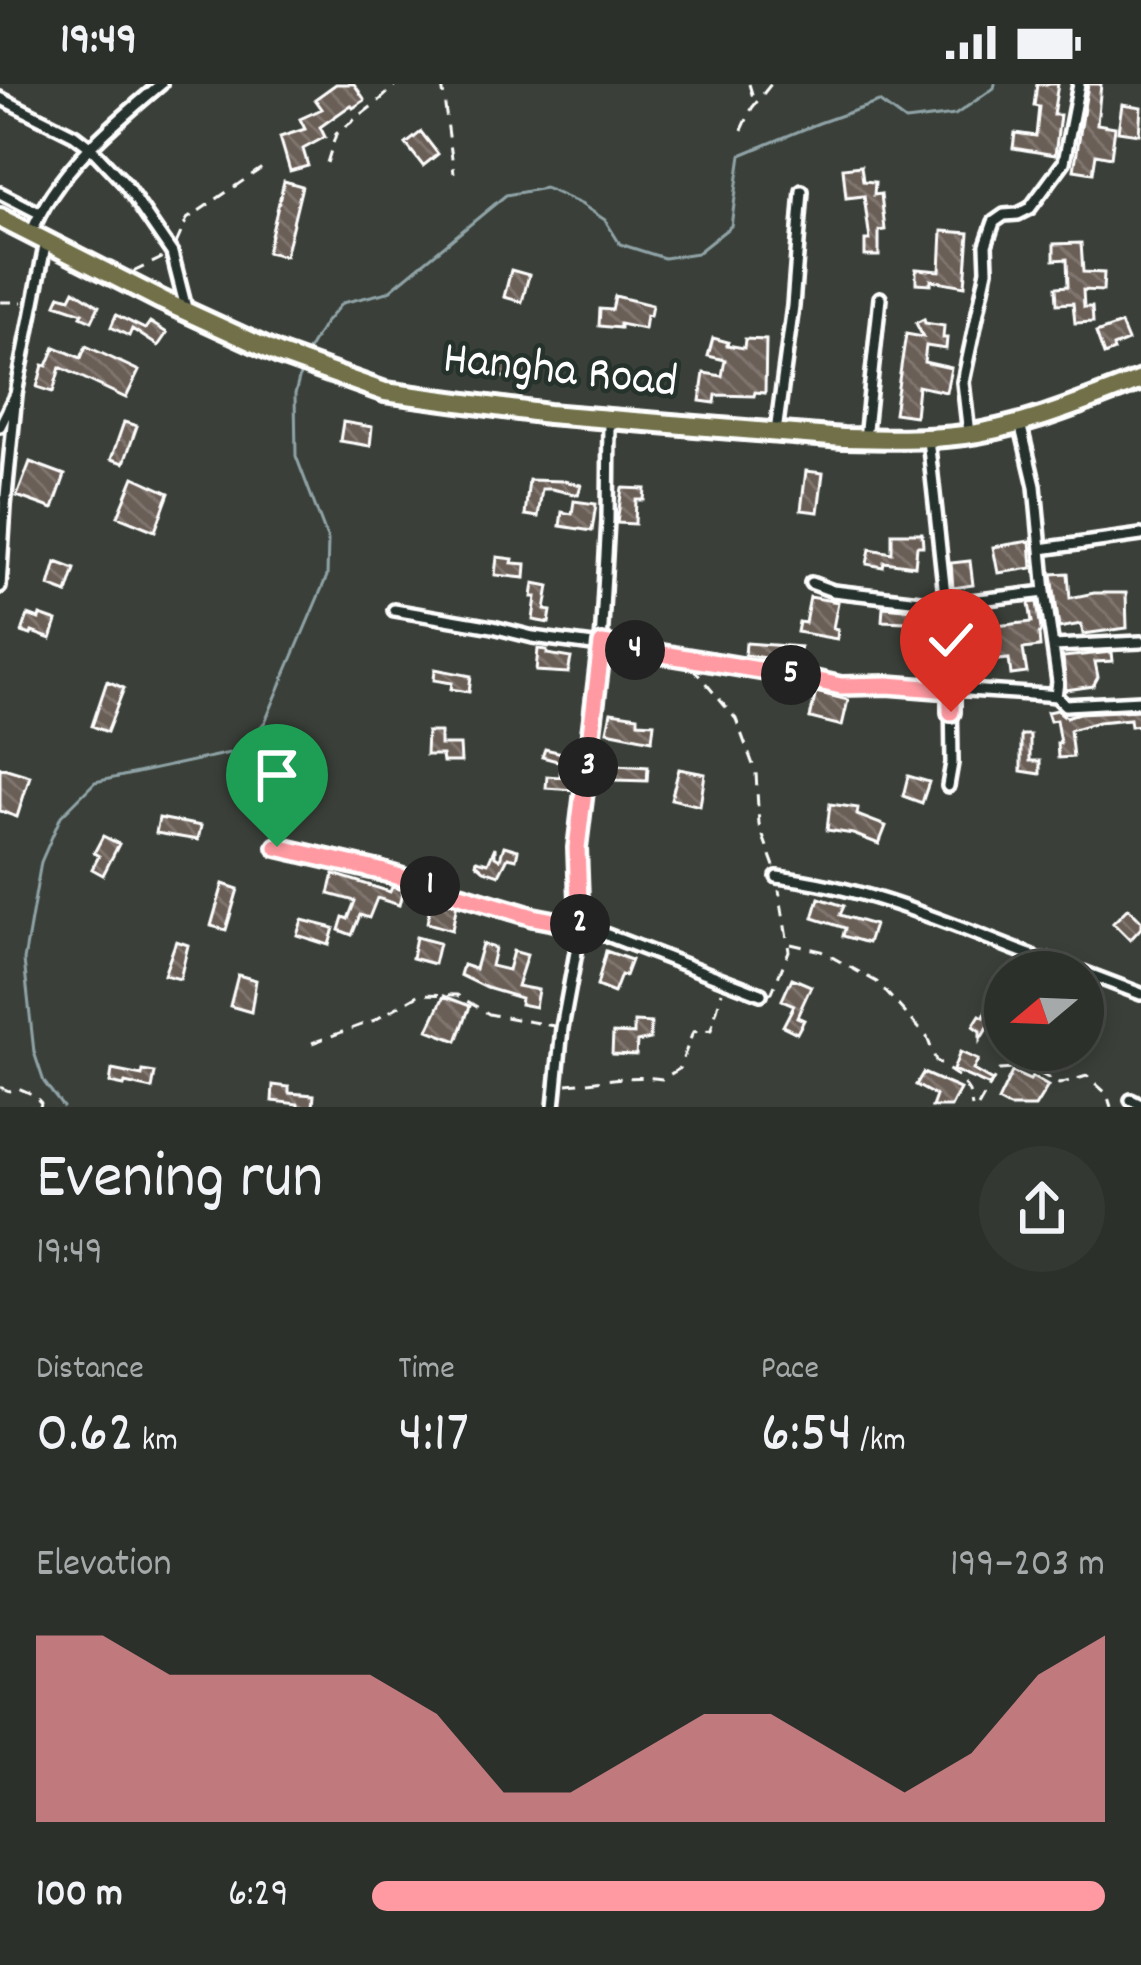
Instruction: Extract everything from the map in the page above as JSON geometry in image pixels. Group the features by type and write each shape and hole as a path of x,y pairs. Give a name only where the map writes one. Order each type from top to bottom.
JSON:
{"highway":[{"name":"Hangha Road","path":"0,218 187,312 319,370 385,392 477,406 865,439 928,439 1020,423 1141,380"}],"street":[{"path":"0,587 16,394 36,302 39,214 110,126 161,84"},
{"path":"969,434 963,382 987,270 986,245 994,222 1030,208 1064,162 1078,84"},
{"path":"0,98 74,135 133,194 172,253 187,312"},
{"path":"776,432 802,191"},
{"path":"0,193 39,214"},
{"path":"865,439 880,298"},
{"path":"0,426 16,394"},
{"path":"554,1107 580,926 577,848 602,644 609,419"},
{"path":"1020,423 1035,486 1056,696"},
{"path":"928,439 956,671 951,690 948,786"},
{"path":"1041,550 1141,535"},
{"path":"811,583 833,591 946,604 1045,592"},
{"path":"394,610 841,686 1056,696 1065,705 1141,700"},
{"path":"1053,646 1141,642"},
{"path":"277,847 580,926 761,994"},
{"path":"777,877 877,897 1019,951"},
{"path":"1104,980 1141,994"}],"path":[{"path":"327,163 336,134 397,84"},
{"path":"442,84 454,173"},
{"path":"749,84 755,104"},
{"path":"742,130 771,84"},
{"path":"121,278 172,253 187,219 262,168"},
{"path":"0,302 36,302"},
{"path":"683,657 736,719 756,773 759,825 777,877 789,950 772,992 761,994"},
{"path":"788,944 821,951 877,982 928,1037 936,1061 959,1077 975,1107"},
{"path":"555,1084 613,1077 662,1079 679,1069 693,1032 711,1030 725,979"},
{"path":"311,1043 375,1020 421,994 457,995 489,1014 562,1028"},
{"path":"975,1107 999,1070 1030,1069 1060,1084 1087,1076 1107,1094 1111,1107"},
{"path":"0,1087 34,1095 40,1107"}],"building":[{"path":"336,84 354,84 365,100 320,127 325,137 303,149 308,166 290,171 280,137 305,129 300,119 322,109 315,99"},
{"path":"1037,84 1058,84 1053,115 1060,115 1055,155 1013,148 1015,133 1036,136"},
{"path":"1088,84 1101,84 1097,124 1115,127 1111,157 1096,154 1093,173 1074,170"},
{"path":"1122,104 1141,107 1139,134 1118,131"},
{"path":"421,132 438,154 423,166 406,144"},
{"path":"861,166 863,181 875,182 874,195 881,194 885,230 879,231 879,256 865,256 865,240 870,240 864,196 846,198 843,168"},
{"path":"284,181 302,186 285,256 267,252"},
{"path":"942,231 969,233 965,286 931,280 931,284 916,283 916,269 940,271"},
{"path":"1081,243 1083,272 1104,273 1103,291 1083,290 1084,307 1092,307 1093,322 1075,323 1073,303 1057,304 1056,287 1068,286 1067,259 1054,260 1054,244"},
{"path":"511,270 529,275 522,302 504,297"},
{"path":"74,290 99,306 92,321 56,304 60,295 70,298"},
{"path":"615,296 652,305 644,329 599,326 600,309 612,310"},
{"path":"116,315 145,329 150,322 167,333 158,346 132,329 129,336 111,327"},
{"path":"924,319 944,326 946,349 926,346 924,362 951,368 946,392 918,386 915,416 894,413 906,334 923,337 916,323"},
{"path":"1121,324 1128,341 1104,355 1096,333"},
{"path":"713,338 744,348 745,339 766,340 765,393 716,395 715,403 700,401 704,373 722,376 725,360 708,356"},
{"path":"86,346 139,371 126,398 60,367 53,392 37,387 55,347 81,358"},
{"path":"495,363 531,367 530,380 494,376"},
{"path":"124,422 137,426 124,463 111,459"},
{"path":"343,422 372,427 370,446 340,441"},
{"path":"30,462 65,475 53,509 17,496"},
{"path":"806,471 823,473 818,512 801,510"},
{"path":"134,477 169,493 155,531 118,516"},
{"path":"529,480 581,485 578,495 542,489 538,517 525,515"},
{"path":"622,488 645,489 644,500 636,500 635,524 617,523"},
{"path":"574,501 596,504 592,531 560,526 562,512 572,514"},
{"path":"892,533 922,533 923,546 917,546 915,566 867,564 870,549 892,553"},
{"path":"1030,541 1032,568 998,573 993,547"},
{"path":"497,557 526,564 525,578 495,575"},
{"path":"970,561 973,585 953,588 951,563"},
{"path":"56,562 75,569 67,593 49,586"},
{"path":"1068,573 1070,598 1126,593 1127,628 1083,634 1081,624 1059,628 1052,574"},
{"path":"534,583 549,586 545,610 551,611 549,623 533,620"},
{"path":"810,597 838,602 833,628 838,629 837,639 797,632 799,622 805,623"},
{"path":"1037,602 1040,647 1023,649 1027,673 1011,675 1009,659 987,661 985,639 969,641 965,616 985,613 987,622 995,621 995,626 1032,622 1029,603"},
{"path":"883,607 937,612 941,679 924,678 924,641 906,640 906,622 882,621"},
{"path":"28,615 57,621 51,639 22,632"},
{"path":"746,643 800,647 798,663 745,655"},
{"path":"538,649 571,658 568,673 536,671"},
{"path":"1112,652 1113,661 1095,662 1098,677 1093,686 1066,690 1063,657"},
{"path":"435,669 471,676 469,692 434,680"},
{"path":"107,681 124,688 107,732 92,726"},
{"path":"816,692 848,700 842,726 810,718"},
{"path":"1057,710 1066,717 1141,710 1141,725 1131,726 1130,719 1070,730 1073,757 1058,758 1056,720 1050,721 1047,712"},
{"path":"611,712 654,723 652,740 607,731"},
{"path":"427,732 440,732 440,745 460,745 461,762 426,755"},
{"path":"1021,735 1030,735 1030,761 1040,761 1040,774 1021,771"},
{"path":"545,749 575,753 575,790 546,788 547,776 560,777 561,762 542,757"},
{"path":"616,765 648,767 647,781 616,780"},
{"path":"0,767 30,776 17,817 0,811"},
{"path":"679,769 705,774 700,806 671,799"},
{"path":"908,776 929,782 922,803 903,796"},
{"path":"830,804 858,808 857,815 886,826 879,844 827,830"},
{"path":"159,818 201,826 198,840 156,833"},
{"path":"103,836 119,844 103,875 92,869"},
{"path":"504,846 518,850 516,859 508,857 499,875 476,863 488,863 495,847 500,859"},
{"path":"334,874 390,892 392,887 403,890 399,905 377,898 369,918 360,915 352,935 339,930 355,901 329,894"},
{"path":"223,884 238,889 226,930 211,926"},
{"path":"432,896 457,903 452,930 427,923"},
{"path":"819,898 844,906 840,915 874,925 868,943 843,936 845,928 813,918"},
{"path":"1128,908 1141,921 1130,940 1113,923"},
{"path":"302,920 334,928 329,945 297,935"},
{"path":"416,937 439,943 434,964 412,958"},
{"path":"176,941 188,945 180,979 164,975"},
{"path":"482,944 495,948 491,966 508,970 513,951 527,955 517,986 538,990 535,1007 460,975 463,965 475,969"},
{"path":"606,951 631,960 614,993 597,986"},
{"path":"238,975 256,980 251,1012 230,1006"},
{"path":"792,978 811,986 797,1017 804,1020 797,1033 783,1026 794,1005 782,1000"},
{"path":"444,996 470,1006 457,1041 428,1030"},
{"path":"980,1015 984,1033 980,1040 980,1031 973,1026"},
{"path":"634,1022 651,1023 650,1039 637,1042 636,1055 612,1054 613,1033 634,1034"},
{"path":"960,1052 978,1060 973,1070 992,1081 990,1086 953,1070"},
{"path":"112,1070 142,1076 143,1071 155,1073 152,1089 110,1083"},
{"path":"1012,1072 1048,1086 1035,1107 1009,1107 998,1101"},
{"path":"923,1073 960,1089 951,1107 932,1107 936,1096 916,1085"},
{"path":"273,1085 289,1087 289,1093 314,1095 313,1107 272,1101"}],"waterway":[{"path":"305,356 342,303 388,292 506,195 545,188 605,220 620,244 664,258 697,253 731,226 741,155 879,102 905,121 955,115 995,84"},
{"path":"63,1107 44,1082 34,1052 24,960 41,862 61,816 95,782 239,751 265,722 327,576 328,540 296,456 295,394 301,371"}],"route":[{"path":"277,847 580,926 577,848 602,644 841,686 951,690 951,712"}]}
